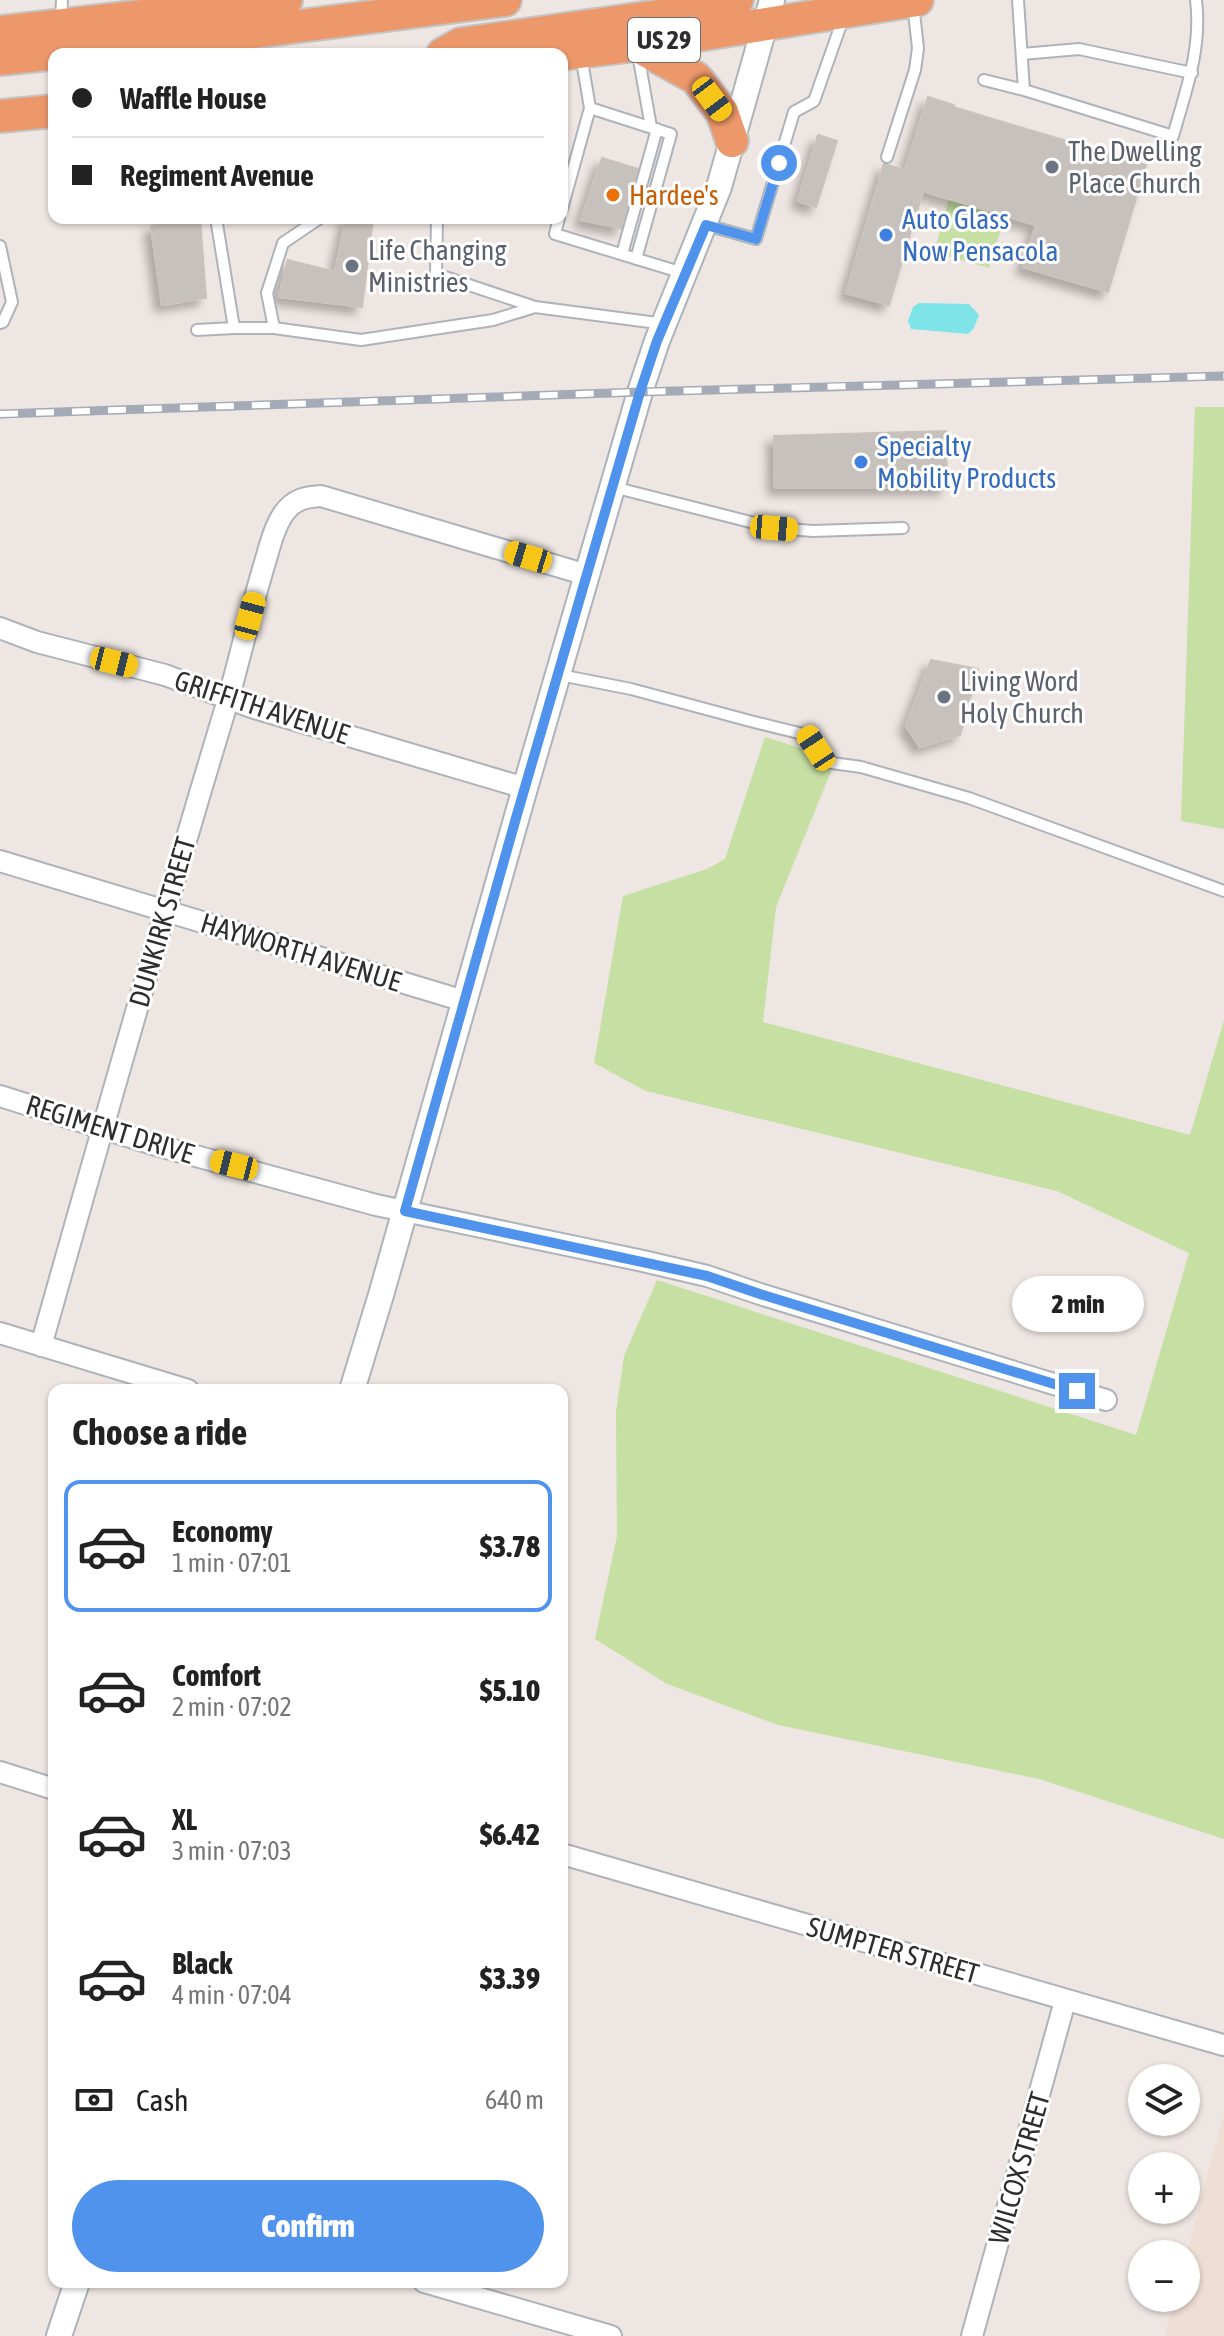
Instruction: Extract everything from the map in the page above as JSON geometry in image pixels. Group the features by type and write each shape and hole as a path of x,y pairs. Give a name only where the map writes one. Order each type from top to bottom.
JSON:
{"highway":[{"path":"0,32 286,0"},
{"path":"0,59 60,26 213,37 505,0"},
{"path":"454,48 461,44 702,10 737,0"},
{"path":"768,12 786,0"},
{"name":"US 29","path":"571,53 636,45 768,12 846,11 914,0"},
{"path":"636,45 696,78 722,112 732,141"},
{"path":"0,116 48,112"}],"street":[{"path":"354,1384 643,383 706,225 768,12"},
{"name":"DUNKIRK STREET","path":"41,1346 164,911 274,534 284,513 292,504 306,497 321,496 587,575"},
{"name":"GRIFFITH AVENUE","path":"0,628 37,642 165,675 251,707 525,788"},
{"name":"HAYWORTH AVENUE","path":"0,861 464,1001"},
{"name":"REGIMENT DRIVE","path":"0,1096 159,1146 376,1205 707,1276 1106,1400"},
{"path":"0,1333 168,1384"},
{"path":"0,1772 48,1787"},
{"name":"SUMPTER STREET","path":"568,1856 1223,2045"},
{"name":"WILCOX STREET","path":"972,2336 1065,2001"},
{"path":"59,2336 75,2288"},
{"path":"445,2288 611,2336"}],"lane":[{"path":"887,157 915,70 918,48 914,0"},
{"path":"1018,0 1024,90"},
{"path":"984,80 1173,136 1197,47 1196,0"},
{"path":"706,225 756,239 794,112 814,101 846,11"},
{"path":"622,254 654,128 636,45"},
{"path":"1022,54 1079,49 1192,73"},
{"path":"568,187 590,108 571,53"},
{"path":"590,108 671,134 636,259"},
{"path":"217,224 234,328"},
{"path":"274,328 267,293 283,243 311,224"},
{"path":"437,224 436,274 535,307 665,324"},
{"path":"558,224 555,234 685,274"},
{"path":"0,246 12,302 0,323"},
{"path":"197,330 274,328 361,340 493,320 535,307"},
{"path":"613,487 774,528 813,531 903,528"},
{"path":"558,675 631,689 807,735 825,762 861,767 969,798 1224,891"}],"shaded area":[{"path":"1224,2114 1224,2336 1165,2336 1171,2312 1200,2312 1200,2240 1190,2240 1195,2224 1200,2224 1200,2204"}],"green space":[{"path":"949,199 1005,216 989,268 934,252"},
{"path":"1195,407 1224,407 1224,829 1181,821"},
{"path":"765,737 836,759 776,907 763,1022 1190,1135 1224,1020 1224,1839 1039,1779 778,1725 667,1684 595,1639 617,1536 616,1412 624,1356 657,1280 1136,1435 1189,1253 1057,1191 646,1091 594,1063 623,896 707,869 725,859"}],"water":[{"path":"919,303 969,304 979,315 968,334 911,329 908,321 913,307"}],"building":[{"path":"928,97 1146,165 1108,292 1023,267 1036,225 923,191 889,305 846,293 884,164 905,170"},
{"path":"818,135 837,141 816,207 798,201"},
{"name":"Hardee's","path":"602,158 638,169 621,228 581,220"},
{"path":"200,224 206,298 162,305 151,226"},
{"name":"Life Changing Ministries","path":"345,224 372,224 362,307 279,297 288,260 335,272"},
{"name":"Specialty Mobility Products","path":"946,431 947,488 775,488 774,436"},
{"name":"Living Word Holy Church","path":"931,660 978,669 960,735 920,747 906,726"}],"railway":[{"path":"0,414 1224,376"}],"place":[{"name":"The Dwelling Place Church","path":"1052,167"},
{"name":"Hardee's","path":"613,195"},
{"name":"Auto Glass Now Pensacola","path":"886,235"},
{"name":"Life Changing Ministries","path":"352,266"},
{"name":"Specialty Mobility Products","path":"861,462"},
{"name":"Living Word Holy Church","path":"944,697"}],"route":[{"path":"779,163 756,239 706,225 657,341 525,788 405,1211 707,1276 1077,1391"}]}
